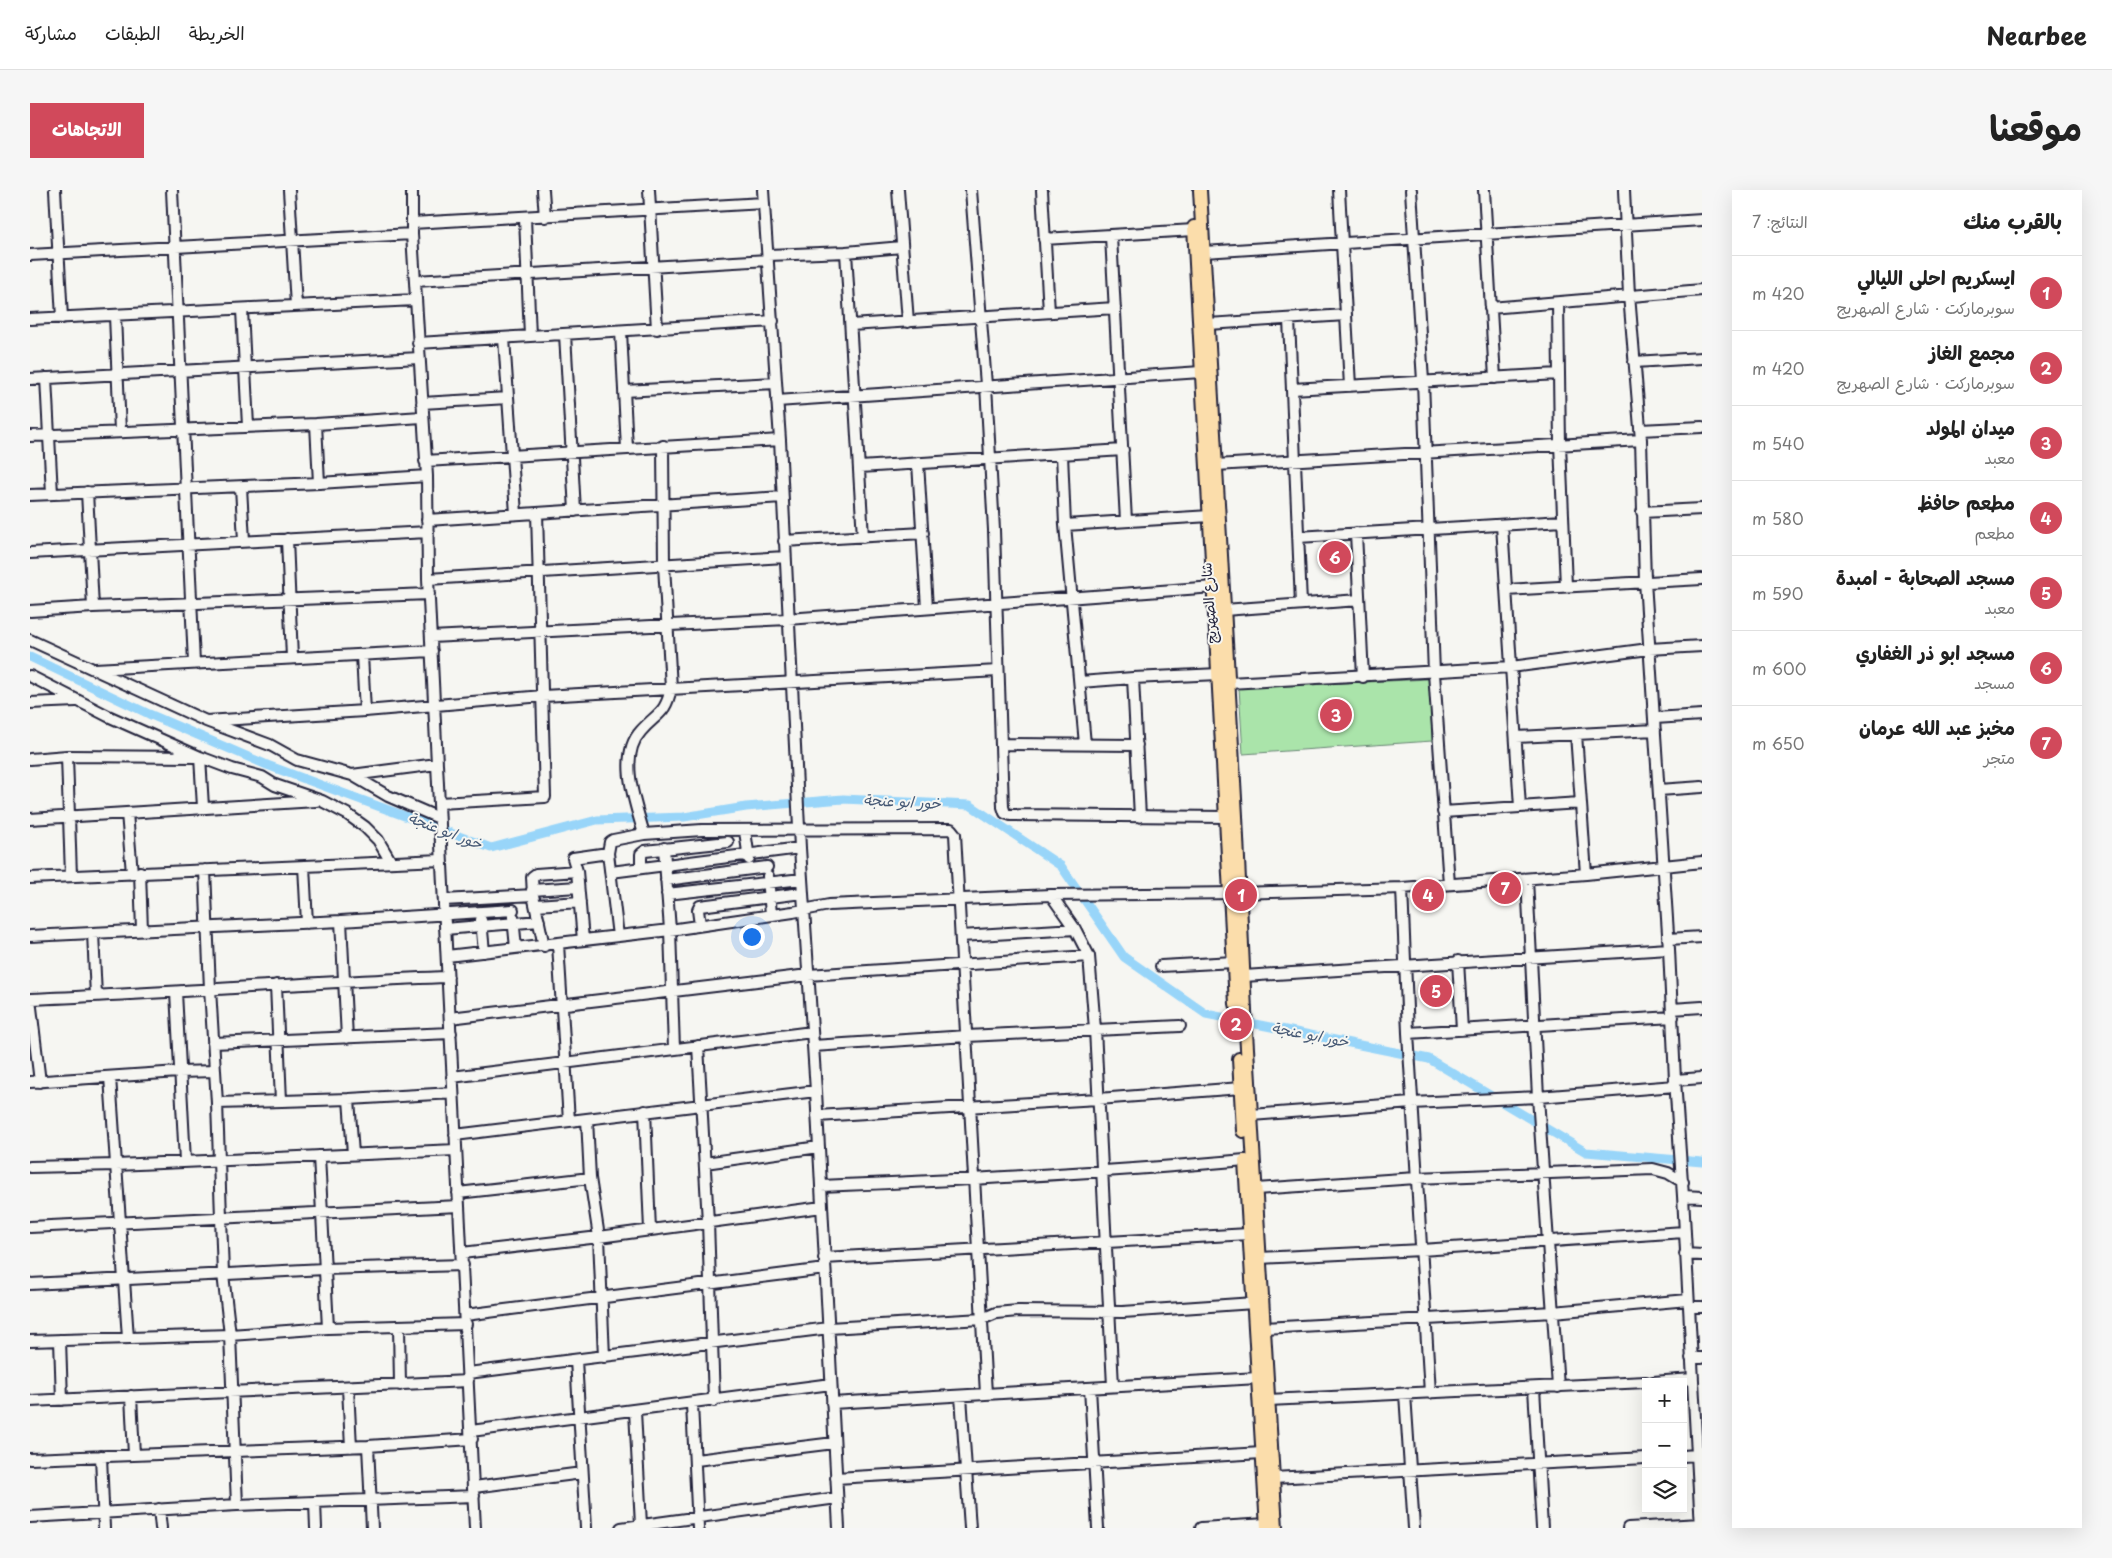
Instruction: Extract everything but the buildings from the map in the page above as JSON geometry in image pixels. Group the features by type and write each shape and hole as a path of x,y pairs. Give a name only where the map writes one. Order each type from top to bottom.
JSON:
{"main road":[{"name":"شارع الصهريج","path":"1191,190 1214,588 1224,679 1235,893 1234,962 1241,1015"},
{"name":"شارع الصهريج","path":"1200,190 1224,610 1226,816 1244,976 1241,1015"},
{"path":"1241,1015 1251,1114 1273,1478 1270,1527"},
{"path":"1242,1031 1241,1088 1249,1234 1262,1453 1270,1527"}],"street":[{"path":"55,190 62,318"},
{"path":"172,190 194,663"},
{"path":"289,190 296,306"},
{"path":"412,190 415,300 427,476 428,579 440,840 472,1435 475,1528"},
{"path":"543,190 545,217"},
{"path":"649,190 657,329"},
{"path":"763,190 780,440 802,893 816,1091 839,1528"},
{"path":"898,190 908,322"},
{"path":"971,190 986,386 997,603 1003,807 1005,813 1011,815 1140,817 1226,816"},
{"path":"1042,190 1049,312"},
{"path":"1339,190 1350,386"},
{"path":"1411,190 1423,381 1434,672 1449,884"},
{"path":"1484,190 1495,378"},
{"path":"1624,190 1629,295 1641,435 1645,582 1669,944 1692,1380 1698,1429 1696,1455 1701,1505 1701,1526 1628,1528"},
{"path":"412,223 545,217 764,203"},
{"path":"525,218 530,336"},
{"path":"1204,252 1702,220"},
{"path":"1044,239 1194,230"},
{"path":"30,255 412,234"},
{"path":"1111,236 1126,521"},
{"path":"415,281 653,267 902,248"},
{"path":"846,252 863,537"},
{"path":"1490,308 1702,290"},
{"path":"30,320 415,300"},
{"path":"1558,303 1560,444 1566,586"},
{"path":"851,325 1115,308"},
{"path":"242,310 248,426"},
{"path":"1208,324 1346,315"},
{"path":"114,316 120,431"},
{"path":"1289,319 1301,604"},
{"path":"418,342 773,321"},
{"path":"621,331 627,449"},
{"path":"565,334 575,511"},
{"path":"504,338 516,514"},
{"path":"30,379 419,358"},
{"path":"1634,362 1702,358"},
{"path":"777,402 1201,372"},
{"path":"1292,389 1559,374"},
{"path":"46,378 52,494"},
{"path":"624,391 776,383"},
{"path":"422,403 508,398"},
{"path":"30,436 316,424 422,417"},
{"path":"316,424 318,483"},
{"path":"1216,465 1560,444 1702,427"},
{"path":"425,461 780,440"},
{"path":"644,834 632,784 631,749 634,740 642,730 666,707 671,688 664,565 665,505 663,446"},
{"path":"860,467 1123,450"},
{"path":"1062,454 1066,525 1085,744"},
{"path":"918,463 927,608"},
{"path":"30,495 241,487 427,476"},
{"path":"241,487 244,541"},
{"path":"87,492 93,607"},
{"path":"427,520 782,497"},
{"path":"1642,512 1702,509"},
{"path":"439,803 545,797 537,513"},
{"path":"1066,525 1210,516"},
{"path":"1298,537 1563,521"},
{"path":"1502,525 1520,807"},
{"path":"30,553 428,532"},
{"path":"784,541 923,533"},
{"path":"1356,533 1363,676"},
{"path":"287,540 292,658"},
{"path":"428,579 785,557"},
{"path":"1506,590 1702,579"},
{"path":"432,637 788,618 1214,588"},
{"path":"30,611 429,594"},
{"path":"1224,610 1359,600"},
{"path":"30,640 65,658 94,669 206,721 270,745 297,760 352,775 440,823"},
{"path":"1080,682 1133,678 1224,679 1363,676 1434,672 1511,667 1649,649 1702,646"},
{"path":"94,669 432,651"},
{"path":"362,655 365,711"},
{"path":"206,721 365,711 543,696 998,671"},
{"path":"30,676 200,757 232,770 262,777 275,786 322,801 347,814 365,827 378,840 391,862"},
{"path":"1133,678 1140,817"},
{"path":"30,703 79,701"},
{"path":"1654,718 1702,715"},
{"path":"1516,737 1655,730"},
{"path":"1576,734 1586,874"},
{"path":"1001,744 1136,745"},
{"path":"30,759 67,756 200,757"},
{"path":"67,756 72,876"},
{"path":"200,757 203,807"},
{"path":"352,775 437,764"},
{"path":"1659,790 1702,787"},
{"path":"30,819 322,801"},
{"path":"1443,812 1580,803"},
{"path":"127,813 142,930"},
{"path":"618,936 608,853 610,842 613,840 644,834 726,830 951,829 955,834 986,1394"},
{"path":"726,830 735,920"},
{"path":"746,831 752,884"},
{"path":"684,832 697,860 698,876 708,905"},
{"path":"642,868 643,852 664,848 728,842"},
{"path":"664,848 670,930 674,1049"},
{"path":"611,872 800,848"},
{"path":"765,852 771,915"},
{"path":"583,940 577,871 574,858 608,853"},
{"path":"30,878 441,860"},
{"path":"447,956 670,930 829,905 1051,895 1235,893 1402,888 1586,874 1702,862"},
{"path":"304,866 307,923"},
{"path":"666,880 767,867"},
{"path":"206,870 210,989 216,1071 224,1274 230,1335 237,1506"},
{"path":"544,946 531,880 534,876 577,871"},
{"path":"553,873 556,904"},
{"path":"718,874 721,903"},
{"path":"667,894 802,879"},
{"path":"1528,879 1538,1097 1558,1387"},
{"path":"534,897 554,888 578,887"},
{"path":"1402,888 1416,1178 1430,1393"},
{"path":"700,925 698,908 721,903 802,893"},
{"path":"1051,895 1075,929 1089,956 1103,1171 1108,1312 1113,1386"},
{"path":"444,900 512,896 534,897 556,904 580,902"},
{"path":"512,896 516,948"},
{"path":"479,899 484,952"},
{"path":"30,936 445,916 513,910"},
{"path":"341,921 347,1038"},
{"path":"446,929 540,921"},
{"path":"961,936 1075,929"},
{"path":"93,933 96,996"},
{"path":"1244,976 1532,956 1669,944 1702,937"},
{"path":"558,944 570,1121"},
{"path":"450,1018 808,975 1089,956"},
{"path":"1458,961 1462,1030"},
{"path":"1161,966 1234,962"},
{"path":"216,1071 35,1082 30,1000 344,981 448,977"},
{"path":"276,985 281,1101"},
{"path":"176,992 185,1161"},
{"path":"1408,1033 1535,1026 1672,1013 1702,1007"},
{"path":"813,1046 1095,1029 1180,1026"},
{"path":"452,1077 812,1032"},
{"path":"214,1043 451,1033"},
{"path":"698,1046 711,1284 714,1401"},
{"path":"110,1077 128,1338"},
{"path":"1251,1114 1538,1097 1675,1083 1702,1078"},
{"path":"817,1116 1098,1099 1241,1088"},
{"path":"455,1135 700,1103 816,1091"},
{"path":"217,1103 453,1094"},
{"path":"349,1099 353,1154"},
{"path":"645,1111 650,1230"},
{"path":"587,1119 590,1178 598,1237 604,1357"},
{"path":"705,1164 819,1147"},
{"path":"30,1167 456,1150"},
{"path":"319,1156 328,1328"},
{"path":"821,1186 975,1179 1245,1160"},
{"path":"1256,1189 1416,1178 1652,1169 1668,1173 1682,1180"},
{"path":"458,1193 590,1178"},
{"path":"1683,1196 1702,1197"},
{"path":"30,1227 459,1206"},
{"path":"462,1253 822,1207"},
{"path":"1260,1258 1421,1250 1684,1232"},
{"path":"824,1258 1249,1234"},
{"path":"1685,1254 1702,1255"},
{"path":"30,1284 324,1269 463,1266"},
{"path":"30,1341 230,1335 328,1328 399,1326 466,1319 602,1298 825,1269"},
{"path":"30,1401 400,1386 576,1360 828,1328 982,1319 996,1313 1018,1310 1108,1312 1254,1303"},
{"path":"1264,1328 1688,1304 1702,1307"},
{"path":"399,1326 400,1386"},
{"path":"60,1340 62,1400"},
{"path":"1691,1358 1702,1358"},
{"path":"576,1360 586,1528"},
{"path":"832,1403 1258,1378"},
{"path":"1687,1380 1692,1380"},
{"path":"1268,1400 1642,1382"},
{"path":"30,1459 368,1446 472,1435 578,1417 692,1404 831,1384"},
{"path":"348,1388 351,1446"},
{"path":"1090,1388 1098,1528"},
{"path":"1534,1388 1542,1528"},
{"path":"1405,1394 1414,1528"},
{"path":"131,1396 134,1455"},
{"path":"961,1396 970,1528"},
{"path":"692,1404 698,1523"},
{"path":"635,1411 641,1525"},
{"path":"696,1460 834,1443"},
{"path":"368,1446 372,1528"},
{"path":"836,1478 1262,1453"},
{"path":"1687,1456 1696,1455"},
{"path":"101,1456 104,1528"},
{"path":"1273,1478 1642,1458"},
{"path":"30,1517 160,1509 371,1500 474,1491 582,1473"},
{"path":"621,1528 641,1525 698,1523 837,1498"},
{"path":"315,1502 316,1528"},
{"path":"160,1509 160,1528"},
{"path":"1201,1528 1270,1527"}],"green space":[{"path":"1430,679 1432,741 1243,754 1239,688"}],"waterway":[{"name":"خور ابو عنجة","path":"30,657 149,714 267,765 491,848 597,820 684,817 746,807 843,799 970,805 1061,866 1124,957 1206,1014 1429,1059 1586,1152 1702,1162"}],"place":[{"name":"مسجد ابو ذر الغفاري","path":"1335,557"},
{"name":"ميدان المولد","path":"1336,715"},
{"name":"مخبز عبد الله عرمان","path":"1505,888"},
{"name":"ايسكريم احلى الليالي","path":"1241,895"},
{"name":"مطعم حافظ","path":"1428,895"},
{"name":"مسجد الصحابة - امبدة","path":"1436,991"},
{"name":"مجمع الغاز","path":"1236,1024"}]}
